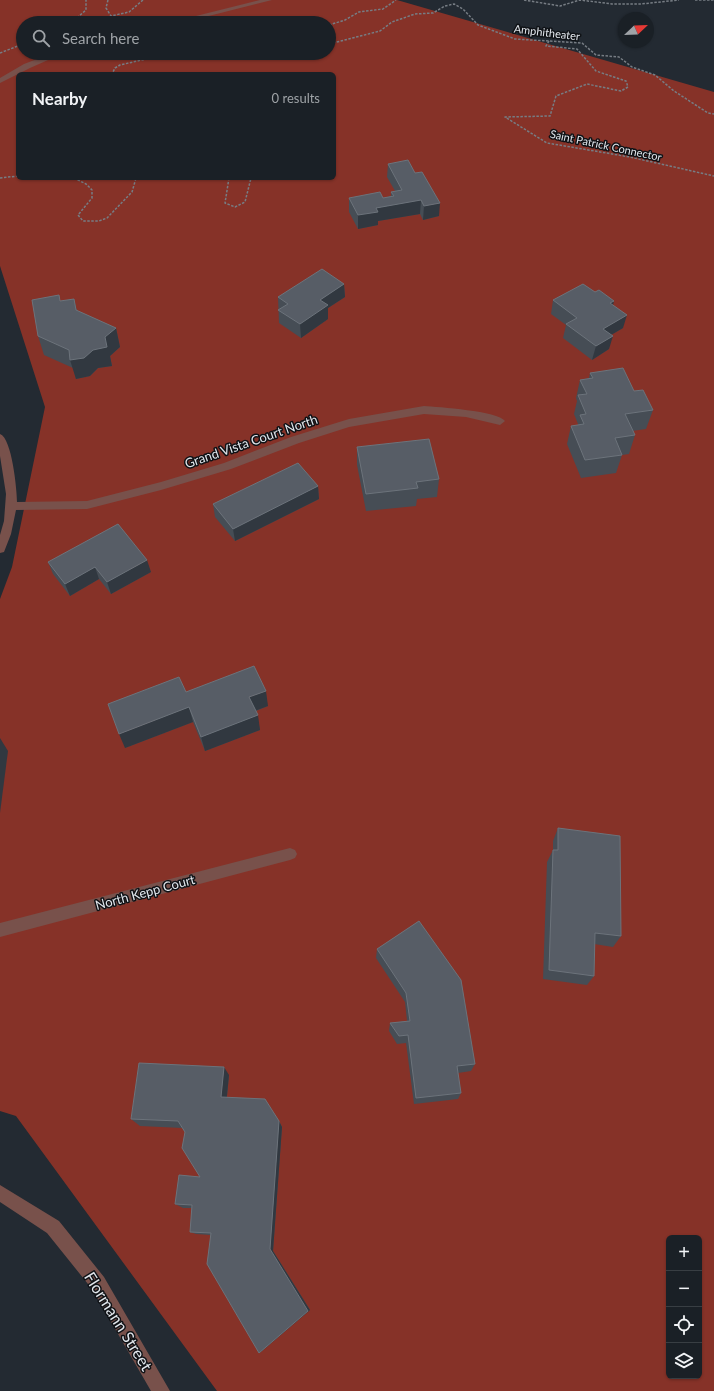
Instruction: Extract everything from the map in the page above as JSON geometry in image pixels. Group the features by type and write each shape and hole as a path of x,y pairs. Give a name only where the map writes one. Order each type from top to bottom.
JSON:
{"street":[{"path":"202,16 269,0"},
{"path":"16,72 42,60"},
{"path":"0,81 16,72"},
{"name":"Grand Vista Court North","path":"12,506 87,505 162,486 227,466 295,440 348,423 424,410 466,413 500,421"},
{"path":"0,438 12,483 12,506 7,533 0,549"},
{"name":"North Kepp Court","path":"0,930 290,854"},
{"name":"Flormann Street","path":"0,1193 52,1227 58,1233 98,1283 161,1391"}],"path":[{"path":"79,16 86,10 86,0"},
{"path":"108,0 106,8 111,16 122,16 139,6 142,0"},
{"path":"336,23 345,20 359,12 383,8 396,0"},
{"path":"524,0 560,6 580,0 612,4 641,4 679,0"},
{"path":"695,0 714,0"},
{"name":"Amphitheater","path":"336,42 380,31 392,22 415,14 433,13 445,6 454,4 463,9 478,25 515,38 582,43 596,55 619,57 632,67 655,75 674,91 708,112 714,114"},
{"name":"Saint Patrick Connector","path":"549,41 546,46 577,49 596,71 626,81 628,87 621,91 587,84 556,96 550,116 505,117 547,143 630,157 714,176"},
{"path":"0,53 16,47"},
{"path":"113,72 115,68 120,65 142,60"},
{"path":"0,178 16,176"},
{"path":"79,180 88,184 92,189 93,194 90,203 78,215 83,221 90,222 104,220 107,218 132,192 135,180"},
{"path":"229,180 230,187 225,199 226,203 235,207 245,202 250,180"}],"shaded area":[{"path":"0,0 397,0 714,92 714,1391 217,1391 16,1116 0,1111 0,599 12,567 45,407 0,266"}],"building":[{"path":"408,160 415,173 422,172 440,203 424,206 421,200 376,208 378,212 358,215 349,198 380,192 383,198 394,196 391,192 402,190 388,164"},
{"path":"322,269 344,284 320,300 328,305 300,324 278,310 288,304 278,297"},
{"path":"583,284 595,292 599,290 614,301 610,303 627,315 603,329 613,336 596,346 566,324 577,318 553,300"},
{"path":"59,295 60,301 74,299 76,310 116,328 105,337 107,347 93,350 84,358 70,360 69,350 38,336 32,300"},
{"path":"623,368 634,391 643,390 653,410 625,414 635,435 615,438 622,455 585,460 571,426 584,424 580,415 586,414 578,395 587,394 580,380 593,378 590,373"},
{"path":"429,439 439,479 416,482 418,488 366,494 357,447"},
{"path":"298,463 318,486 233,529 213,504"},
{"path":"118,524 147,560 107,582 95,567 65,584 48,562"},
{"path":"254,666 266,691 249,697 258,715 201,737 189,707 119,734 108,704 179,677 186,692"},
{"path":"558,828 620,836 621,936 595,933 594,976 549,970 553,850 558,850"},
{"path":"419,921 461,980 475,1064 457,1066 461,1093 416,1098 408,1035 399,1036 390,1023 410,1021 406,993 377,949"},
{"path":"139,1063 224,1067 221,1097 265,1099 279,1121 270,1249 308,1311 259,1353 207,1264 211,1233 190,1232 192,1205 175,1204 179,1175 200,1177 182,1148 185,1132 178,1121 131,1119"}]}
